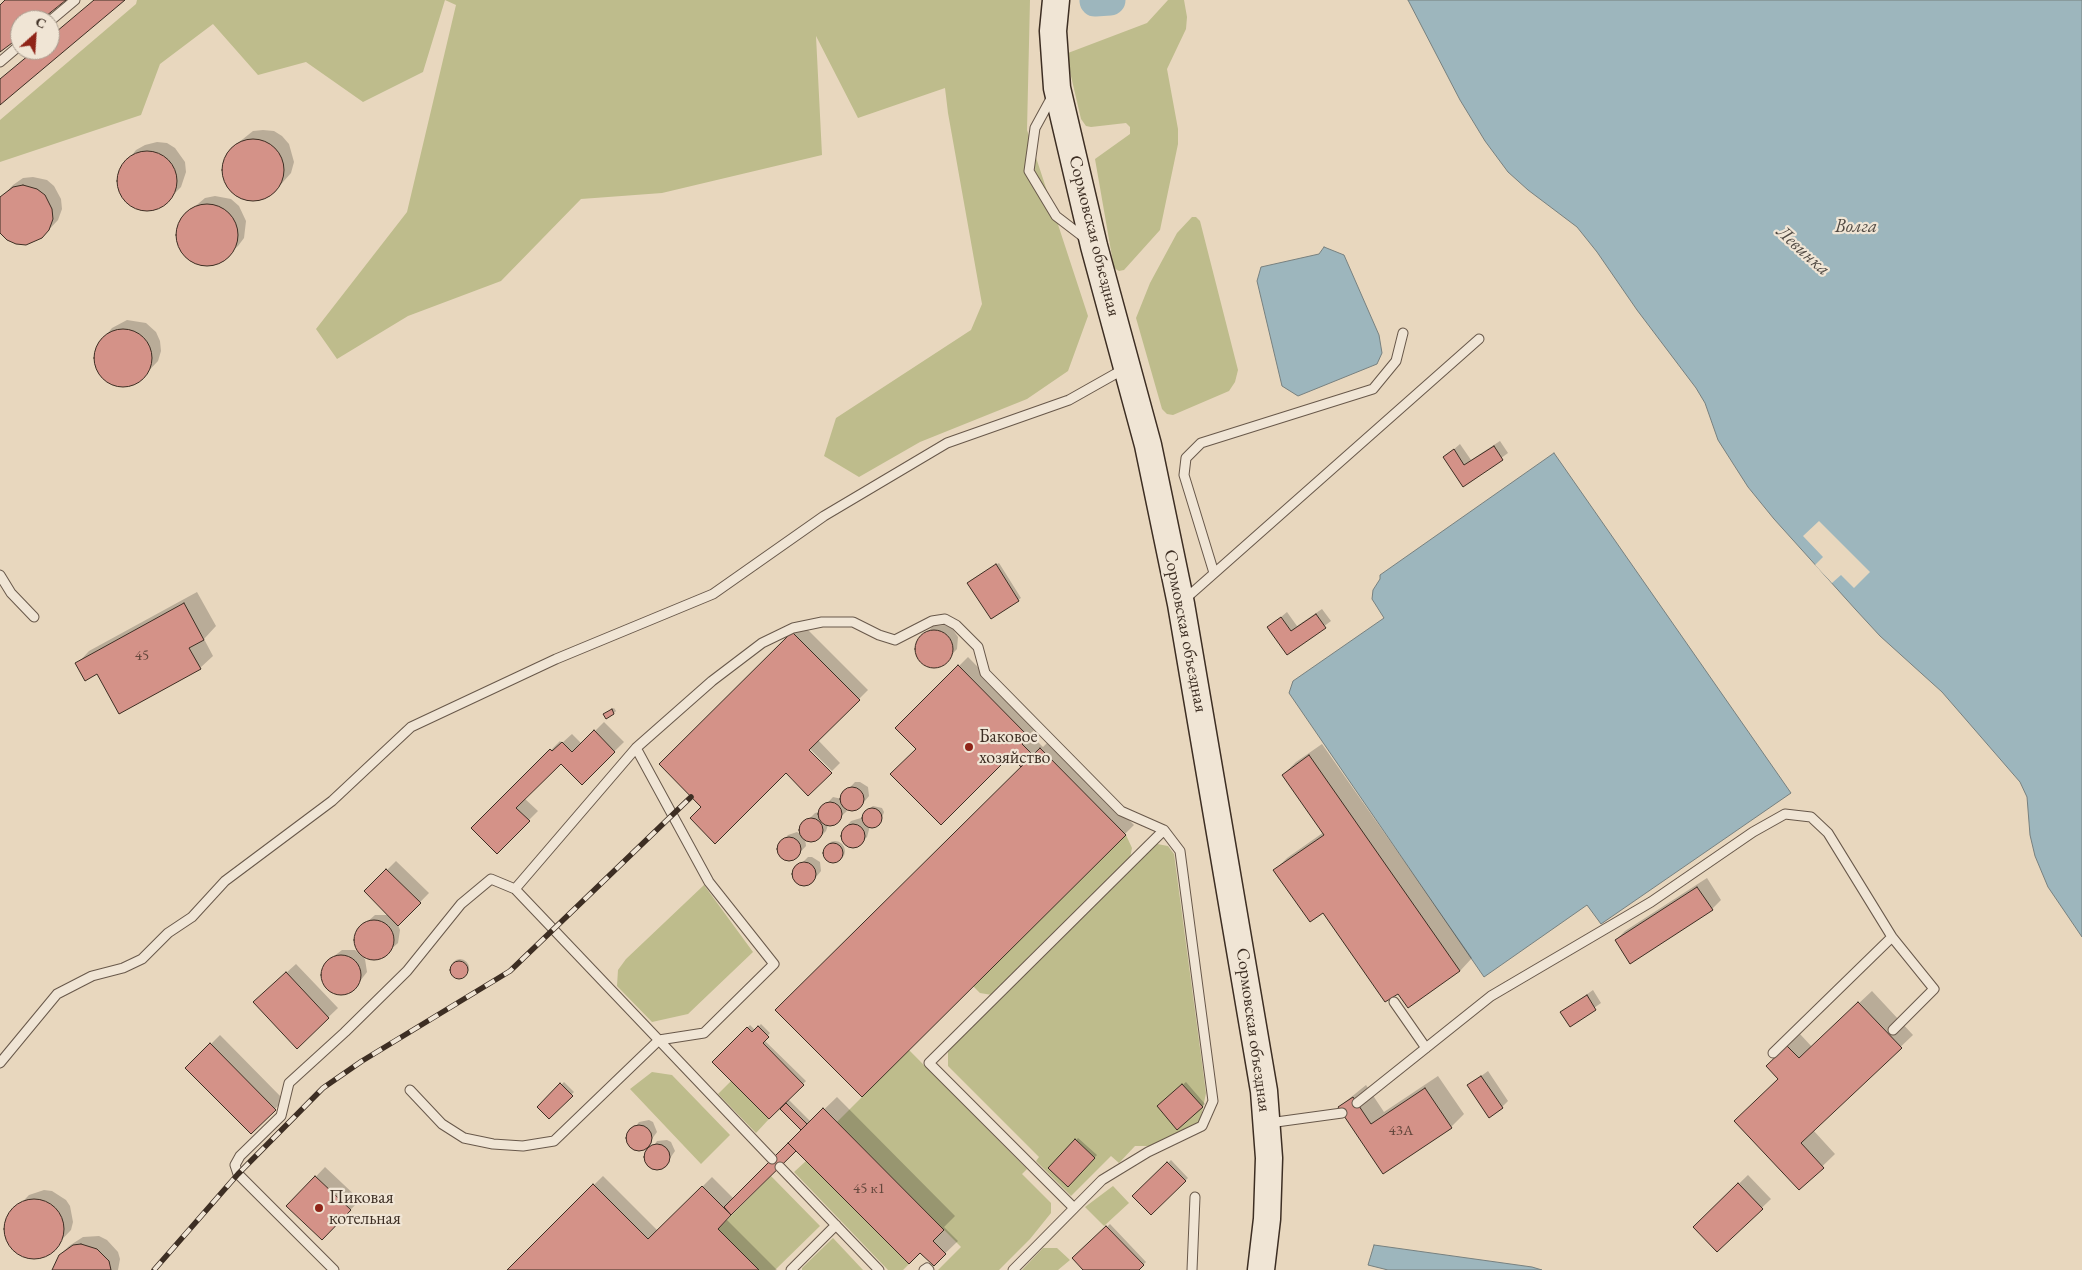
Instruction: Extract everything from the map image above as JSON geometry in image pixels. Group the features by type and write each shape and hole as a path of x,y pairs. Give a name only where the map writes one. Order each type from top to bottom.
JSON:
{"street":[{"name":"Сормовская объездная","path":"1056,0 1053,31 1057,88 1094,246 1148,445 1180,604 1261,1071 1269,1158 1261,1270"}],"lane":[{"path":"60,12 75,0"},
{"path":"0,62 10,54"},
{"path":"1057,88 1035,128 1029,171 1056,216 1094,246"},
{"path":"1214,573 1184,475 1186,458 1200,443 1373,389 1396,361 1403,333"},
{"path":"1180,604 1479,339"},
{"path":"0,1063 57,994 92,976 123,968 142,959 168,933 192,917 225,881 332,802 410,727 556,659 714,594 824,516 947,443 1068,400 1128,366"},
{"path":"0,575 11,593 34,616"},
{"path":"515,888 636,748 712,681 762,643 793,628 822,622 853,622 895,640 932,621 946,619 956,625 978,647 985,674 1122,811 1164,830 1180,851 1213,1100 1202,1126 1148,1152 1102,1180 1012,1270"},
{"path":"410,1090 442,1124 464,1138 493,1144 523,1146 554,1141 660,1040 704,1033 774,964 709,882 636,748"},
{"path":"1357,1103 1491,996 1651,902 1753,832 1784,814 1811,817 1828,832 1892,938 1934,990 1893,1030"},
{"path":"1074,1208 929,1063 1164,830"},
{"path":"334,1270 238,1174 235,1165 240,1156 280,1116 289,1083 346,1032 407,971 461,904 492,879 515,888 772,1159"},
{"path":"1773,1053 1892,938"},
{"path":"1394,1002 1426,1048"},
{"path":"1266,1124 1342,1113"},
{"path":"780,1167 879,1270"},
{"path":"1192,1270 1195,1197"},
{"path":"791,1270 836,1225"},
{"path":"924,1270 926,1268 929,1270"}],"shaded area":[{"path":"137,0 445,0 423,72 363,102 306,62 258,75 213,24 160,64 141,115 0,162 0,120 136,4"},
{"path":"445,0 1030,0 1027,130 1088,316 1068,371 1027,399 920,442 859,477 824,456 836,418 971,330 982,304 945,88 858,118 816,36 822,155 662,193 581,199 501,281 408,316 337,359 316,329 407,212 456,5"},
{"path":"1168,0 1184,0 1187,17 1186,29 1167,69 1178,129 1178,144 1160,230 1124,270 1119,271 1114,268 1095,159 1130,134 1130,127 1126,123 1086,126 1081,119 1067,59 1068,53 1147,23"},
{"path":"1192,217 1196,217 1200,221 1238,370 1235,382 1229,391 1173,415 1167,414 1162,409 1136,318 1150,283 1177,233"},
{"path":"1126,835 1132,848 1130,858 992,995 980,993 973,986"},
{"path":"1157,844 1168,846 1174,854 1206,1093 1200,1122 1150,1146 1135,1146 1119,1163 1111,1156 1071,1196 1036,1161 1039,1157 948,1066 948,1051"},
{"path":"704,885 753,952 688,1014 652,1022 617,986 618,970 626,959"},
{"path":"909,1050 1027,1169 1022,1174 1051,1203 1051,1213 1030,1239 999,1270 938,1270 961,1247 837,1122"},
{"path":"652,1072 672,1075 730,1135 701,1164 630,1089"},
{"path":"731,1081 769,1119 756,1133 718,1094"},
{"path":"806,1161 909,1264 903,1270 888,1270 794,1172"},
{"path":"771,1176 820,1226 775,1270 759,1270 718,1229"},
{"path":"1113,1186 1129,1203 1104,1226 1085,1207"},
{"path":"833,1238 863,1270 802,1270 802,1268"},
{"path":"1043,1248 1057,1248 1070,1260 1058,1270 1022,1270"}],"water":[{"name":"Волга","path":"1408,0 2082,0 2082,937 2048,887 2035,856 2030,835 2027,797 2020,782 1942,692 1880,636 1856,610 1774,519 1748,487 1718,440 1705,403 1696,388 1637,310 1597,252 1577,227 1528,190 1508,172 1485,141 1460,100"},
{"path":"1324,247 1344,255 1379,335 1382,353 1377,364 1298,396 1282,386 1257,281 1261,267 1319,254"},
{"path":"1554,453 1791,793 1601,924 1587,905 1484,977 1289,693 1293,681 1384,618 1372,599 1373,590 1380,579 1380,575"},
{"path":"1374,1245 1542,1270 1388,1270 1368,1265"}],"pier":[{"path":"1819,521 1870,572 1854,588 1841,575 1832,583 1815,565 1823,557 1803,536"}],"building":[{"path":"5,0 66,0 54,10 10,10 10,44 0,52 0,5"},
{"path":"94,0 125,0 60,55 60,29"},
{"path":"23,60 54,60 0,105 0,79"},
{"path":"247,139 259,139 275,148 282,158 284,170 282,182 275,192 259,201 247,201 236,196 227,187 222,176 222,164 227,153 236,144"},
{"path":"147,151 164,156 172,164 177,181 172,198 164,206 147,211 130,206 122,198 117,181 122,164 130,156"},
{"path":"23,185 37,189 45,195 52,209 53,219 49,230 42,238 26,245 16,244 7,240 0,233 0,197 13,187"},
{"path":"207,204 219,207 229,213 235,223 238,235 235,247 229,257 219,263 207,266 195,263 185,257 179,247 176,235 179,223 185,213 195,207"},
{"path":"117,329 129,329 144,337 152,352 152,364 144,379 129,387 117,387 102,379 94,364 94,352 102,337"},
{"path":"1494,446 1503,460 1463,487 1443,457 1454,449 1464,465"},
{"path":"996,564 1019,601 991,619 967,583"},
{"path":"184,603 204,640 189,648 201,669 119,714 97,674 85,681 75,663"},
{"path":"1316,614 1326,628 1287,655 1267,627 1281,617 1291,631"},
{"path":"934,630 941,631 947,636 952,642 952,656 947,662 941,667 934,668 927,667 921,662 916,656 915,649 916,642 921,636 927,631"},
{"path":"792,632 860,700 809,750 832,773 808,796 786,773 715,844 690,818 701,807 659,764"},
{"name":"Баковое хозяйство","path":"958,665 1029,737 1022,744 1033,755 1021,767 1010,756 941,825 890,774 916,749 895,728"},
{"path":"612,709 614,714 606,719 603,714"},
{"path":"594,730 615,752 582,785 561,764 516,808 530,821 497,854 471,828 550,749 552,751 562,742 572,752"},
{"path":"1040,748 1126,835 862,1097 775,1010"},
{"path":"1309,755 1460,971 1408,1008 1398,994 1385,1002 1323,913 1310,922 1273,870 1324,835 1282,775"},
{"path":"852,787 861,790 864,799 861,808 852,811 843,808 840,799 843,790"},
{"path":"830,802 839,805 842,814 839,823 830,826 821,823 818,814 821,805"},
{"path":"872,808 879,811 882,818 879,825 872,828 865,825 862,818 865,811"},
{"path":"811,818 820,821 823,830 820,839 811,842 802,839 799,830 802,821"},
{"path":"853,824 862,827 865,836 862,845 853,848 844,845 841,836 844,827"},
{"path":"789,837 798,840 801,849 798,858 789,861 780,858 777,849 780,840"},
{"path":"833,843 840,846 843,853 840,860 833,863 826,860 823,853 826,846"},
{"path":"804,862 813,865 816,874 813,883 804,886 795,883 792,874 795,865"},
{"path":"386,869 421,903 398,926 364,891"},
{"path":"1697,887 1713,910 1630,964 1615,940"},
{"path":"378,920 385,923 391,929 394,940 393,948 385,957 378,960 370,960 363,957 355,948 354,936 357,929 366,921"},
{"path":"345,955 352,958 358,964 361,975 360,983 352,992 345,995 337,995 330,992 322,983 321,971 324,964 333,956"},
{"path":"459,961 465,964 468,970 465,976 459,979 453,976 450,970 453,964"},
{"path":"286,972 329,1018 297,1049 253,1002"},
{"path":"1587,995 1596,1010 1570,1027 1560,1012"},
{"path":"1858,1002 1902,1048 1801,1143 1824,1168 1799,1190 1734,1121 1778,1079 1766,1066 1787,1046 1799,1058"},
{"path":"758,1026 769,1037 763,1043 804,1085 769,1119 712,1062 747,1027 752,1032"},
{"path":"210,1043 276,1110 251,1134 185,1068"},
{"path":"1481,1076 1503,1108 1489,1118 1467,1085"},
{"path":"560,1083 573,1096 549,1119 537,1107"},
{"path":"1182,1084 1203,1107 1177,1130 1157,1106"},
{"path":"1425,1088 1452,1128 1383,1174 1338,1107 1353,1097 1371,1124"},
{"path":"786,1103 807,1124 801,1130 780,1109"},
{"path":"823,1108 944,1230 933,1241 946,1254 934,1266 920,1253 909,1264 788,1143"},
{"path":"639,1125 648,1129 652,1138 648,1147 639,1151 630,1147 626,1138 630,1129"},
{"path":"1075,1139 1095,1158 1068,1187 1048,1168"},
{"path":"788,1143 796,1151 731,1215 724,1207"},
{"path":"657,1144 666,1148 670,1157 666,1166 657,1170 648,1166 644,1157 648,1148"},
{"path":"1167,1162 1186,1181 1151,1215 1132,1196"},
{"name":"Пиковая котельная","path":"315,1176 351,1210 322,1240 286,1206"},
{"path":"1738,1183 1763,1209 1717,1252 1693,1227"},
{"path":"593,1184 648,1239 702,1186 731,1215 718,1229 759,1270 507,1270"},
{"path":"34,1199 51,1204 59,1212 64,1229 59,1246 51,1254 34,1259 17,1254 9,1246 4,1229 9,1212 17,1204"},
{"path":"1106,1226 1144,1265 1139,1270 1083,1270 1072,1258"},
{"path":"81,1244 97,1249 109,1261 111,1270 52,1270 59,1255 73,1245"}],"waterway":[{"name":"Левинка","path":"1095,1 1110,0"}],"railway":[{"path":"154,1270 238,1174 323,1088 362,1061 510,971 691,797"}],"place":[{"name":"Баковое хозяйство","path":"969,747"},
{"name":"Пиковая котельная","path":"319,1208"}]}
